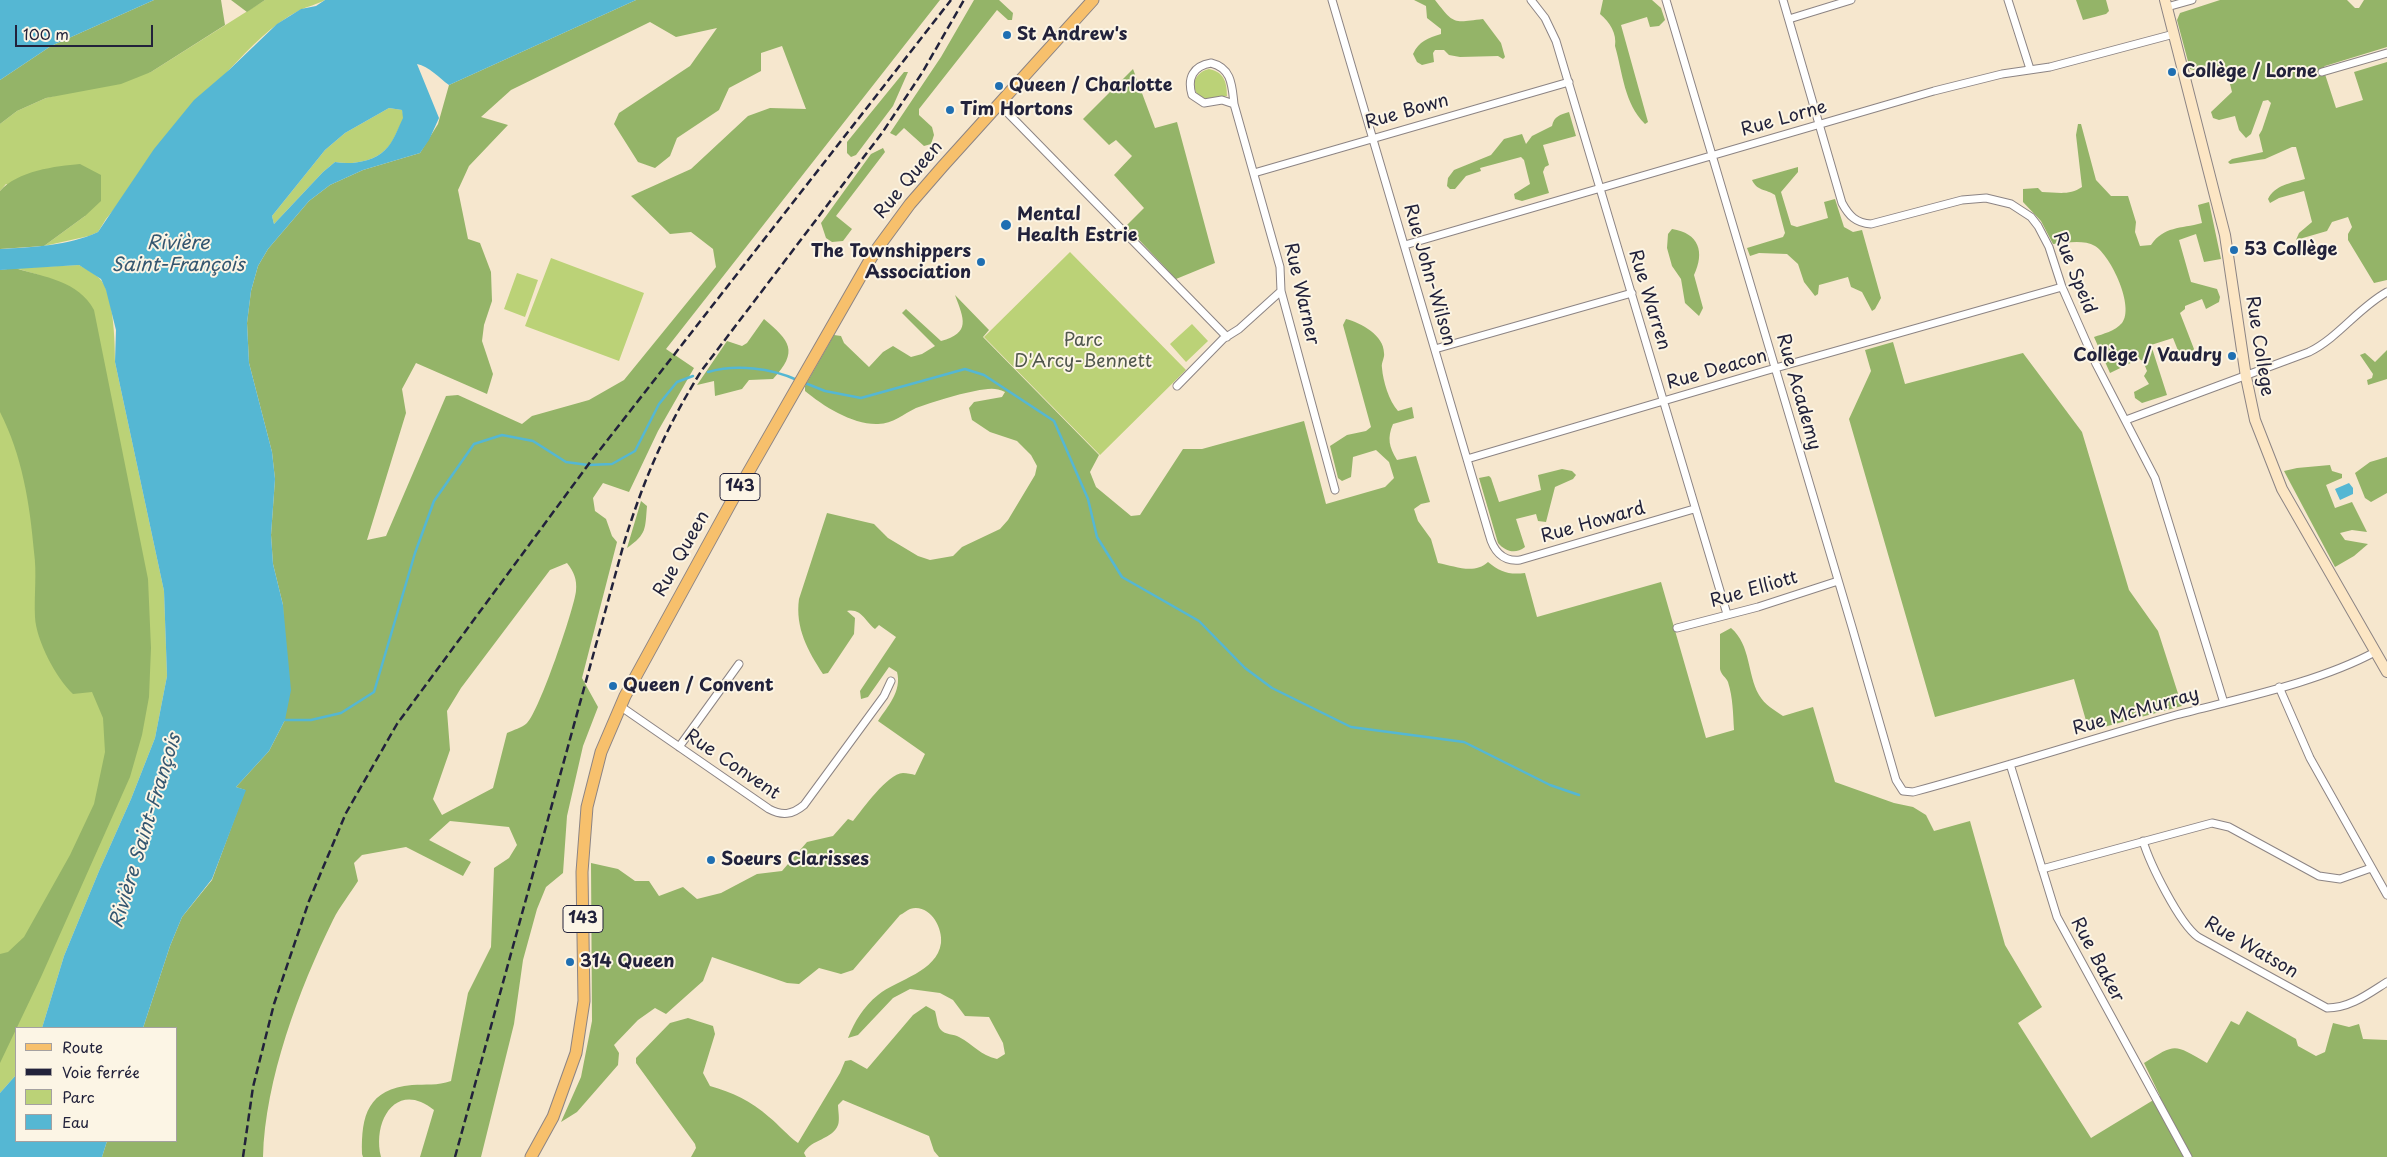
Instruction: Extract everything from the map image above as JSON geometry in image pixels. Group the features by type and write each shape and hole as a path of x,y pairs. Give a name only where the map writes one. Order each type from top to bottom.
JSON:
{"main road":[{"name":"Rue Queen","path":"531,1157 546,1132 563,1094 578,1044 584,1001 582,872 587,807 601,752 620,706 661,626 874,253 918,194 1093,0"}],"street":[{"name":"Rue John-Wilson","path":"1332,0 1492,544 1501,556"},
{"name":"Rue Warren","path":"1532,0 1540,9 1553,32 1569,82 1665,401 1694,509 1727,614"},
{"name":"Rue Academy","path":"1666,0 1896,780 1903,791"},
{"name":"Rue Speid","path":"1783,0 1842,203 1853,219 1871,224 1962,200 1986,198 1998,200 2021,210 2038,226 2047,242 2062,287 2096,364 2145,455 2160,492 2224,703"},
{"path":"1789,18 1851,0"},
{"path":"2008,0 2030,69"},
{"path":"2166,4 2192,0"},
{"name":"Rue College","path":"2166,4 2225,235 2246,377 2255,420 2280,483 2387,672"},
{"name":"Rue Lorne","path":"1404,245 1600,187 1653,174 1712,154 1956,85 2030,69 2060,65 2174,34"},
{"path":"2322,72 2387,53"},
{"name":"Rue Warner","path":"1234,104 1222,100 1204,103 1195,99 1189,82 1193,72 1205,64 1211,63 1222,67 1230,76 1234,104 1280,266 1282,291 1335,490"},
{"name":"Rue Bown","path":"1254,173 1373,137 1569,82"},
{"path":"1000,104 1227,337"},
{"name":"Rue Deacon","path":"1467,459 1776,368 2062,287"},
{"path":"1176,386 1227,337 1282,291"},
{"path":"2126,420 2309,352 2328,341 2387,292"},
{"path":"1435,350 1632,293"},
{"name":"Rue Howard","path":"1501,556 1512,561 1520,560 1694,509"},
{"name":"Rue Elliott","path":"1678,628 1838,581"},
{"name":"Rue McMurray","path":"1903,791 1913,792 2337,670 2375,652"},
{"path":"679,747 739,664"},
{"name":"Rue Convent","path":"620,706 769,809 783,814 790,814 798,810 808,800 884,696 891,681"},
{"path":"2279,687 2310,758 2387,895"},
{"name":"Rue Baker","path":"2010,764 2052,904 2063,930 2188,1157"},
{"path":"2042,869 2203,824 2220,823 2319,876 2340,879 2371,868"},
{"name":"Rue Watson","path":"2142,841 2150,860 2186,923 2198,937 2327,1008 2336,1008 2354,1002 2387,982"}],"green space":[{"path":"154,0 221,0 225,25 151,72 121,84 46,98 17,111 0,124 0,80 51,46"},
{"path":"231,0 265,0 247,12"},
{"path":"265,0 325,0 303,9 280,22 245,53 106,219 98,232 89,236 44,246 85,216 6,184 0,191 0,124 17,111 46,98 151,72"},
{"path":"636,0 940,0 666,349 694,368 658,431 629,492 603,483 593,498 595,511 606,519 612,536 617,542 582,678 598,707 583,746 567,816 563,873 546,887 537,909 523,960 514,1024 481,1157 420,1157 434,1110 421,1102 409,1099 399,1102 390,1108 384,1118 380,1130 379,1143 381,1157 363,1157 362,1154 363,1127 370,1106 377,1098 385,1092 397,1088 451,1081 468,993 491,947 494,868 509,858 517,845 509,827 450,821 429,840 471,862 463,876 406,847 362,855 354,863 358,881 336,915 320,947 296,1005 286,1036 270,1097 263,1157 102,1157 107,1142 178,1142 178,1027 143,1027 170,946 182,917 212,880 245,790 236,787 269,751 285,720 283,605 273,564 271,535 275,479 272,452 249,363 247,323 251,291 258,266 268,249 309,201 330,185 363,170 420,153 438,124 449,85","holes":["650,22 676,37 717,28 690,66 619,113 614,124 638,162 655,168 670,156 677,138 719,110 729,88 761,71 761,53 782,46 806,109 770,108 748,116 691,169 631,196 670,234 691,232 713,249 716,267 624,380 589,400 532,416 522,424 458,395 446,396 386,536 367,540 406,413 402,389 416,363 487,394 493,374 482,341 484,325 492,301 491,272 480,243 468,239 458,190 469,166 508,125 481,117 511,90","567,563 573,573 576,587 574,601 555,660 539,700 527,723 507,733 493,788 442,815 433,799 450,750 447,711 461,688 550,570"]},
{"path":"974,0 999,0 1013,13 1012,20 1008,20 997,10 919,109 919,115 932,127 934,135 931,144 924,146 904,128 896,136 890,133 941,57"},
{"path":"1414,0 1435,0 1446,14 1454,20 1483,19 1501,43 1505,57 1503,59 1498,56 1460,57 1449,55 1444,50 1435,50 1433,53 1434,62 1422,65 1417,62 1413,54 1415,50 1424,41 1441,34 1441,29 1427,18 1426,6"},
{"path":"1603,0 1652,0 1661,8 1665,20 1659,26 1650,27 1647,17 1621,25 1648,122 1645,124 1638,116 1628,97 1615,46 1614,33 1610,24 1600,14"},
{"path":"2076,0 2106,0 2109,11 2106,14 2083,20"},
{"path":"2220,0 2347,0 2355,8 2359,8 2364,0 2387,0 2387,47 2323,68 2336,108 2363,100 2354,72 2387,62 2387,280 2374,283 2348,240 2348,234 2352,227 2348,217 2332,222 2327,231 2296,240 2299,233 2312,222 2304,191 2279,198 2270,203 2268,199 2271,194 2279,188 2305,179 2296,147 2265,159 2230,164 2228,162 2232,159 2263,152 2259,135 2271,103 2268,100 2263,101 2251,134 2246,138 2239,130 2235,116 2219,120 2213,118 2211,112 2232,92 2226,68 2205,73 2190,69 2177,20 2180,13"},
{"path":"1133,69 1155,128 1177,122 1215,263 1176,279 1126,226 1144,208 1114,175 1132,156 1116,140 1109,145 1083,119"},
{"path":"1209,69 1214,70 1224,78 1227,96 1207,100 1198,95 1195,87 1196,79 1201,73"},
{"path":"904,72 908,72 893,106 856,155 851,157 847,153 847,142"},
{"path":"389,108 402,110 404,118 388,147 380,154 368,160 355,163 335,162 323,172 274,224 272,216 325,150 345,133"},
{"path":"1569,112 1576,136 1543,145 1549,165 1545,167 1543,172 1549,193 1522,201 1515,199 1514,194 1530,184 1524,160 1521,157 1480,168 1481,171 1466,176 1455,189 1450,189 1447,186 1448,178 1454,170 1491,155 1504,139 1522,134 1526,144 1532,136 1552,126 1558,116"},
{"path":"2078,124 2081,124 2096,180 2111,196 2128,196 2136,222 2135,232 2140,246 2151,245 2161,234 2167,231 2202,223 2198,205 2209,202 2221,259 2204,262 2196,234 2179,240 2191,282 2217,289 2220,297 2219,302 2206,309 2202,299 2185,306 2185,309 2180,313 2194,349 2193,354 2181,358 2173,338 2151,345 2167,395 2142,403 2135,398 2134,392 2149,384 2144,376 2147,371 2143,361 2139,359 2110,373 2094,337 2116,328 2122,323 2125,316 2126,306 2123,294 2108,260 2095,246 2090,244 2074,242 2053,244 2041,221 2023,202 2023,189 2038,188 2042,192 2062,193 2072,192 2082,187 2076,135"},
{"path":"883,148 885,152 836,216 852,229 843,241 832,242 826,238 821,223 871,154"},
{"path":"80,164 101,175 101,201 85,216 44,246 0,249 0,191 7,184 26,174 49,168"},
{"path":"1798,167 1798,172 1781,192 1791,225 1797,227 1828,218 1824,202 1835,199 1844,227 1853,232 1862,230 1881,298 1872,311 1862,292 1851,287 1848,277 1819,285 1818,294 1815,296 1804,282 1798,264 1787,254 1759,253 1750,256 1747,248 1783,237 1785,233 1775,195 1759,188 1752,180"},
{"path":"1672,229 1681,231 1694,239 1699,251 1699,259 1694,275 1703,308 1699,316 1685,303 1681,279 1672,266 1667,248 1668,234"},
{"name":"Parc D'Arcy-Bennett","path":"1070,252 1186,370 1100,455 984,337"},
{"path":"551,258 644,293 619,361 525,326"},
{"path":"79,265 99,278 108,294 114,330 115,362 164,591 167,676 155,738 64,956 42,1027 15,1027 15,1076 0,1093 0,287 39,275 15,268"},
{"path":"15,268 70,286 87,300 94,310 148,579 151,648 149,697 142,735 130,777 41,977 17,1027 15,1027 15,1032 0,1063 0,954 8,952 24,937 70,855 94,804 105,752 103,718 92,692 73,694 67,687 48,658 36,626 35,560 24,480 8,428 0,412 0,270"},
{"path":"517,273 538,280 525,317 504,309"},
{"path":"955,295 989,330 983,337 1099,455 1090,472 1096,487 1131,516 1140,515 1183,449 1202,449 1304,421 1326,504 1385,487 1394,478 1389,462 1376,450 1353,457 1351,477 1342,481 1338,478 1330,446 1347,435 1366,431 1371,427 1343,325 1346,319 1365,327 1376,335 1383,347 1383,373 1387,391 1392,402 1398,411 1412,407 1414,418 1393,424 1390,442 1397,460 1416,456 1430,502 1421,504 1414,509 1418,521 1431,539 1438,563 1471,569 1483,566 1488,562 1505,572 1514,574 1525,573 1537,617 1661,582 1706,738 1734,730 1730,688 1720,669 1720,634 1731,628 1742,643 1755,687 1761,699 1783,716 1813,707 1835,782 1894,803 1913,807 1926,815 1934,831 1970,821 2005,945 2042,1007 2018,1023 2091,1138 2160,1096 2144,1063 2169,1049 2175,1048 2181,1049 2207,1063 2231,1021 2239,1025 2247,1011 2296,1039 2298,1046 2316,1056 2325,1052 2333,1023 2349,1027 2359,1024 2363,1039 2387,1040 2387,1157 939,1157 934,1151 929,1136 843,1100 838,1105 839,1123 835,1130 807,1148 804,1153 806,1157 691,1157 696,1148 695,1144 636,1063 636,1058 670,1023 688,1018 713,1026 715,1034 703,1073 710,1086 734,1094 755,1106 798,1143 840,1073 845,1061 851,1060 867,1069 913,1015 926,1006 935,1011 939,1026 943,1032 959,1037 991,1057 997,1059 1005,1054 1003,1043 989,1017 965,1016 953,1000 940,993 910,989 893,998 858,1035 848,1038 868,1004 886,989 925,968 938,953 941,943 940,930 929,913 917,908 910,909 900,915 853,970 841,974 819,968 799,984 787,983 712,957 703,981 666,1014 655,1008 638,1020 614,1045 619,1053 618,1065 577,1112 561,1122 581,1077 592,1021 591,863 618,869 635,881 649,881 659,896 683,887 697,899 721,893 757,874 782,871 807,842 833,836 848,819 853,821 890,779 903,773 915,775 925,754 878,721 896,692 898,686 897,672 889,667 868,697 861,699 860,691 896,637 879,625 875,629 860,614 847,611 855,618 854,634 828,673 823,674 812,657 804,639 799,620 799,599 827,513 874,524 888,538 918,556 930,560 953,556 962,547 1000,529 1008,520 1035,475 1037,466 1031,455 1017,441 990,432 972,420 969,408 974,402 1002,397 1005,392 1001,390 987,389 953,396 916,408 883,424 878,424 859,421 839,414 820,403 805,391 805,386 834,335 841,336 844,343 869,367 883,352 893,346 911,357 922,354 935,346 902,313 906,309 941,341 951,338 957,334 963,324 961,311"},
{"path":"764,319 780,334 788,347 786,361 773,379 749,380 742,389 715,396 714,381 697,385 727,341 742,346 747,343"},
{"path":"1192,324 1208,341 1186,362 1170,344"},
{"path":"1893,342 1905,384 2023,353 2082,432 2129,590 2158,631 2182,706 2089,731 2074,679 1935,717 1849,419 1871,371 1865,350"},
{"path":"2387,350 2387,379 2368,385 2367,380 2372,378 2373,374 2360,355 2365,353 2375,362"},
{"path":"2387,457 2387,493 2371,502 2365,498 2355,473 2370,462"},
{"path":"2330,465 2332,471 2342,474 2342,478 2326,485 2335,508 2352,502 2367,532 2352,530 2340,533 2345,540 2368,544 2354,556 2335,567 2284,471"},
{"path":"1562,469 1572,471 1576,475 1573,479 1555,487 1546,522 1538,521 1536,514 1516,519 1525,547 1518,551 1510,551 1504,548 1498,543 1479,478 1489,476 1491,478 1499,502 1541,490 1538,475"},
{"path":"641,501 647,506 644,530 642,535 627,548"}],"water":[{"path":"0,0 154,0 51,46 0,80"},
{"name":"Rivière Saint-François","path":"325,0 636,0 449,85 430,70 417,64 439,118 429,140 420,153 363,170 330,185 309,201 268,249 258,266 251,291 247,323 249,363 272,452 275,479 271,535 273,564 283,605 291,690 285,720 269,751 236,787 246,790 212,879 182,917 170,946 143,1027 42,1027 64,956 155,738 167,676 164,591 115,362 116,330 106,290 101,279 79,265 0,270 0,249 63,243 98,232 154,149 194,100 229,70 277,24 301,9 316,6","holes":["389,108 402,110 403,118 393,139 385,150 362,162 335,162 323,172 274,224 272,216 325,150 345,133"]},
{"path":"2349,483 2353,488 2353,494 2340,500 2335,489"},
{"path":"15,1076 15,1142 107,1142 102,1157 0,1157 0,1093"}],"waterway":[{"path":"708,372 730,368 753,368 797,380"},
{"path":"805,383 825,391 861,398 965,369 984,375 1054,421 1088,499 1097,537 1122,577 1199,621 1245,668 1272,688 1351,727 1464,742 1550,785 1579,795"},
{"path":"285,720 311,720 341,713 374,692 415,553 434,501 474,444 502,435 533,441 566,462 588,465 612,464 635,451 659,404 677,382 693,376"}],"railway":[{"path":"243,1157 253,1087 274,1004 309,901 346,813 397,724 588,465 951,0"},
{"path":"455,1157 624,543 639,498 657,454 689,391 702,370 882,133 922,73 964,0"}],"place":[{"name":"St Andrew's","path":"1007,35"},
{"name":"Collège / Lorne","path":"2172,72"},
{"name":"Queen / Charlotte","path":"999,86"},
{"name":"Tim Hortons","path":"950,110"},
{"name":"Mental Health Estrie","path":"1006,225"},
{"name":"53 Collège","path":"2234,250"},
{"name":"The Townshippers Association","path":"981,262"},
{"name":"Collège / Vaudry","path":"2232,356"},
{"name":"Queen / Convent","path":"613,686"},
{"name":"Soeurs Clarisses","path":"711,860"},
{"name":"314 Queen","path":"570,962"}]}
